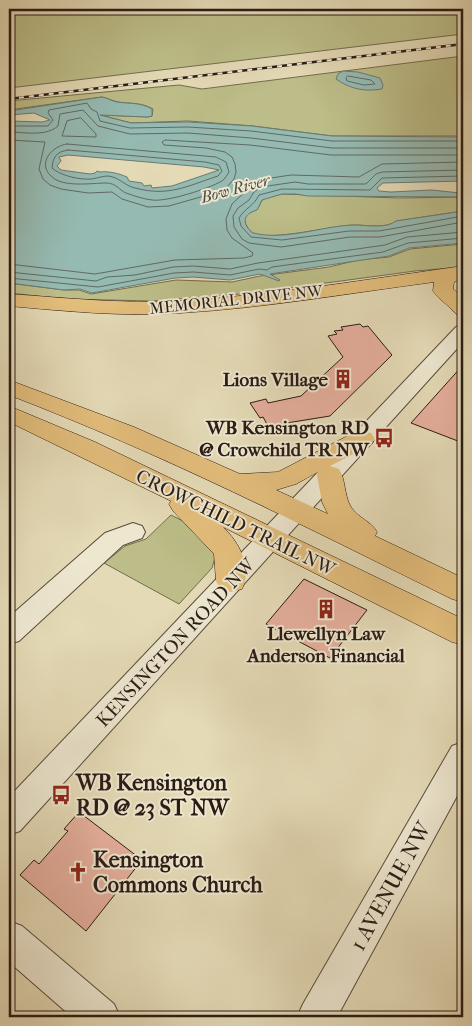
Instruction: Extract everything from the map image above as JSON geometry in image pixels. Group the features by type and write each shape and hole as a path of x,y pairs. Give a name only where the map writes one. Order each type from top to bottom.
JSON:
{"main road":[{"name":"MEMORIAL DRIVE NW","path":"9,316 150,320 188,318 412,290 456,287"},
{"name":"MEMORIAL DRIVE NW","path":"9,300 103,307 178,307 456,287"},
{"name":"CROWCHILD TRAIL NW","path":"9,387 102,423 296,510 463,591"},
{"name":"CROWCHILD TRAIL NW","path":"9,413 79,444 463,633"},
{"path":"232,482 274,482 287,478 362,439"},
{"path":"330,475 333,499 336,508 343,518 430,575"},
{"path":"168,489 219,540 228,553 232,581"}],"street":[{"name":"KENSINGTON ROAD NW","path":"9,820 362,439 460,340"},
{"path":"9,633 114,539 133,532"},
{"name":"1 AVENUE NW","path":"316,1017 463,756"},
{"path":"9,939 100,1017"}],"green space":[{"path":"9,9 463,9 463,34 9,88"},
{"path":"463,56 463,136 332,136 253,126 188,121 131,123 101,115 148,117 152,116 153,109 144,105 118,102 102,97 9,110 9,101 179,85 202,89"},
{"path":"282,194 399,198 463,197 463,211 397,221 382,226 355,225 271,236 251,232 244,219 246,215 256,210 265,198"},
{"path":"463,244 463,267 415,271 252,293 152,301 66,299 9,293 9,283 79,290 91,294 176,280 232,282 260,276 329,267 358,260 389,257 410,249"},
{"path":"171,515 203,531 216,554 212,568 179,604 104,563 125,546 146,539"}],"water":[{"path":"343,71 358,72 380,78 383,85 382,89 364,90 347,85 336,79 338,74"},
{"name":"Bow River","path":"102,97 117,102 143,105 152,109 152,116 147,117 100,115 131,123 188,122 252,126 332,136 463,137 463,181 383,183 377,188 379,191 391,192 432,190 460,193 460,197 308,196 282,194 262,200 257,210 246,217 245,223 253,233 278,235 342,226 382,226 396,221 463,211 463,243 409,248 389,256 270,274 279,281 260,274 230,280 193,277 175,278 92,293 80,289 64,290 9,283 9,121 42,122 50,120 34,113 9,115 9,111","holes":["68,155 204,167 219,170 172,186 152,188 151,185 144,186 142,183 129,181 127,177 117,173 97,171 90,174 61,170 57,166 61,161 59,157"]}],"building":[{"name":"Lions Village","path":"360,324 363,327 368,326 392,355 330,416 268,426 263,417 260,418 250,403 266,399 268,403 301,396 343,357 328,336 337,334 334,331 343,330 341,327"},
{"path":"463,365 463,443 411,423"},
{"path":"304,579 367,610 330,658 266,624"},
{"name":"Kensington Commons Church","path":"79,812 142,860 86,931 20,875 34,860 39,864 68,831 64,829"}],"railway":[{"path":"9,99 463,44"}],"place":[{"name":"Lions Village","path":"343,379"},
{"name":"WB Kensington RD @ Crowchild TR NW","path":"384,438"},
{"name":"Llewellyn Law Anderson Financial","path":"326,609"},
{"name":"WB Kensington RD @ 23 ST NW","path":"61,795"},
{"name":"Kensington Commons Church","path":"78,872"}]}
